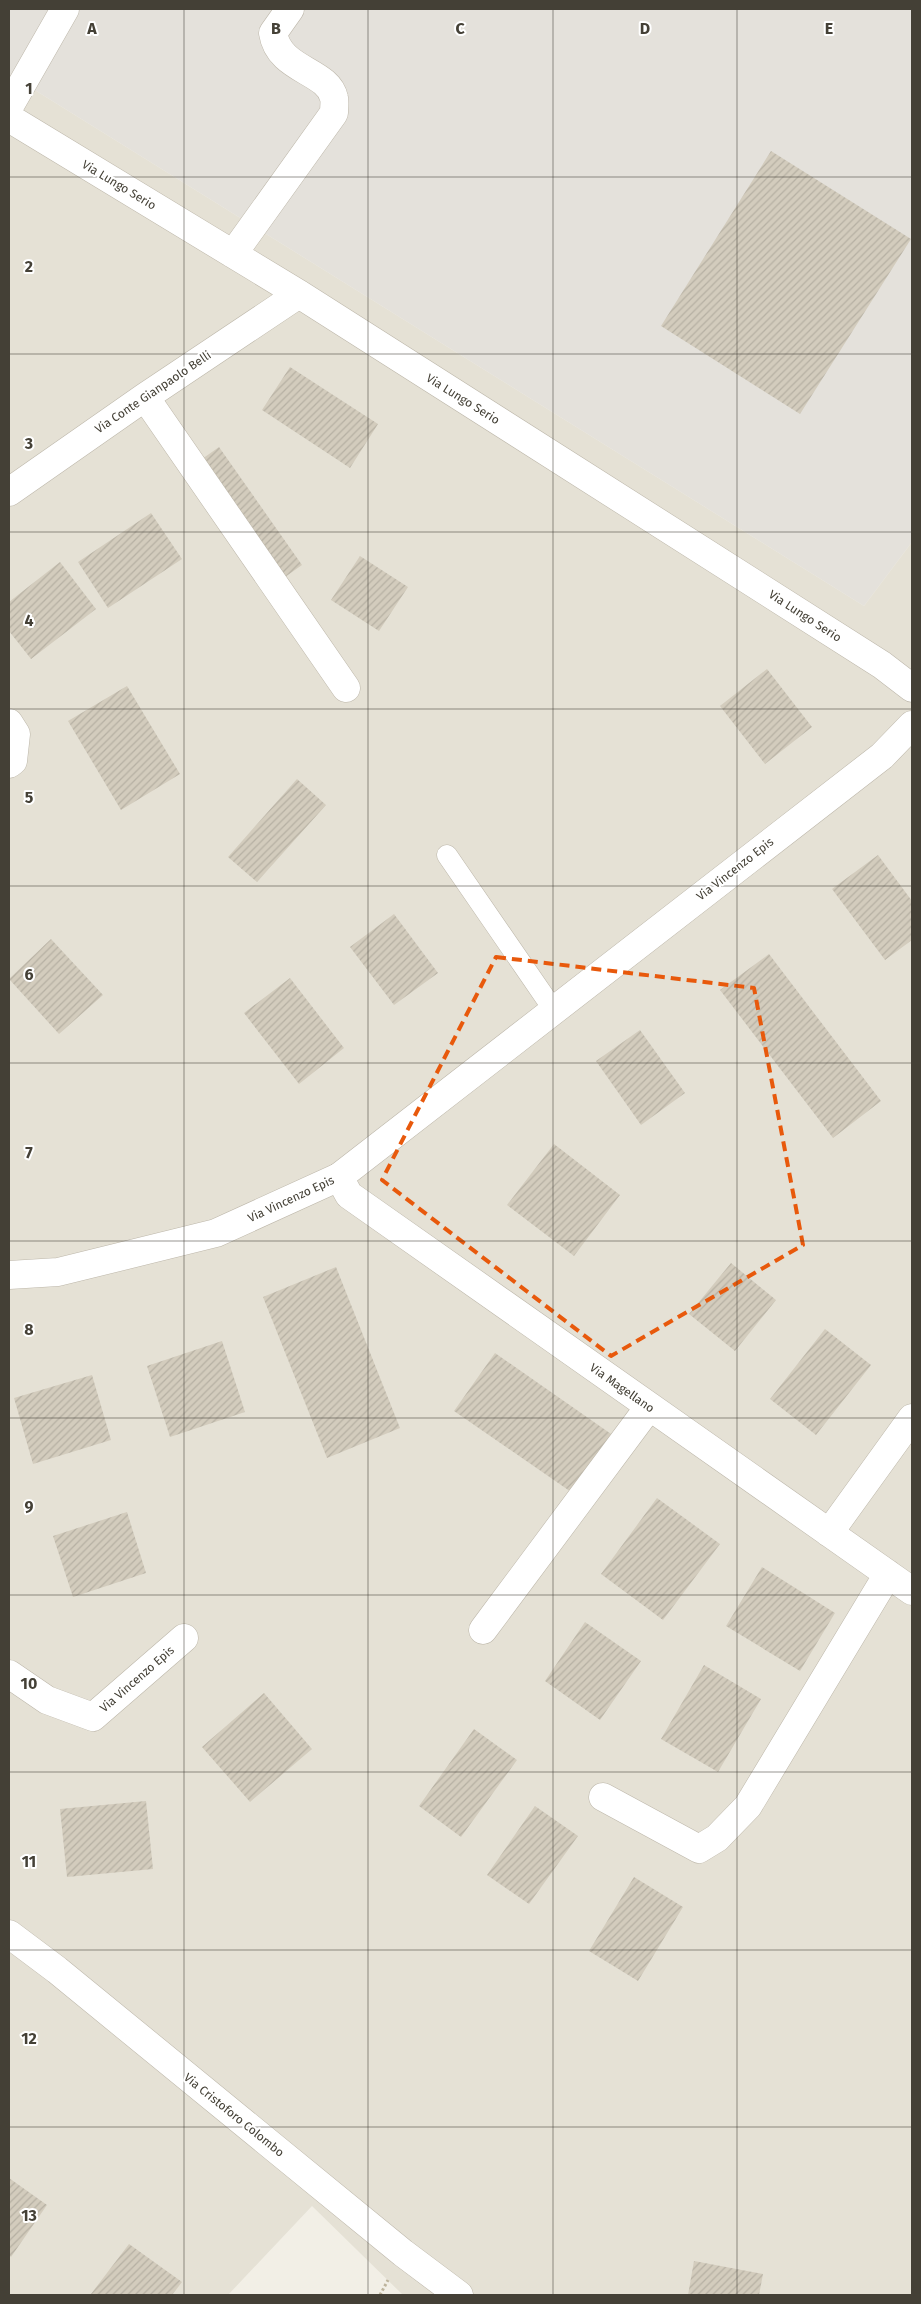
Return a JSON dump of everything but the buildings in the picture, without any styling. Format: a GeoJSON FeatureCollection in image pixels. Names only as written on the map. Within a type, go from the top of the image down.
{"type":"FeatureCollection","features":[{"type":"Feature","properties":{"kind":"street"},"geometry":{"type":"LineString","coordinates":[[9,107],[65,9]]}},
{"type":"Feature","properties":{"kind":"street"},"geometry":{"type":"LineString","coordinates":[[233,254],[334,113],[334,96],[325,84],[284,57],[275,45],[273,33],[290,9]]}},
{"type":"Feature","properties":{"kind":"street","name":"Via Lungo Serio"},"geometry":{"type":"LineString","coordinates":[[9,118],[298,294],[874,660],[912,688]]}},
{"type":"Feature","properties":{"kind":"street","name":"Via Conte Gianpaolo Belli"},"geometry":{"type":"LineString","coordinates":[[9,492],[144,397],[298,294]]}},
{"type":"Feature","properties":{"kind":"street"},"geometry":{"type":"LineString","coordinates":[[144,397],[346,688]]}},
{"type":"Feature","properties":{"kind":"street"},"geometry":{"type":"LineString","coordinates":[[9,723],[16,734],[12,761],[9,764]]}},
{"type":"Feature","properties":{"kind":"street","name":"Via Vincenzo Epis"},"geometry":{"type":"LineString","coordinates":[[9,1275],[58,1272],[216,1234],[339,1177],[553,1009],[882,756],[912,725]]}},
{"type":"Feature","properties":{"kind":"street","name":"Via Magellano"},"geometry":{"type":"LineString","coordinates":[[339,1177],[349,1195],[912,1591]]}},
{"type":"Feature","properties":{"kind":"street"},"geometry":{"type":"LineString","coordinates":[[483,1630],[649,1407]]}},
{"type":"Feature","properties":{"kind":"street"},"geometry":{"type":"LineString","coordinates":[[830,1533],[912,1418]]}},
{"type":"Feature","properties":{"kind":"street"},"geometry":{"type":"LineString","coordinates":[[603,1797],[699,1848],[717,1838],[748,1806],[888,1574]]}},
{"type":"Feature","properties":{"kind":"street","name":"Via Vincenzo Epis"},"geometry":{"type":"LineString","coordinates":[[9,1674],[47,1700],[93,1717],[184,1638]]}},
{"type":"Feature","properties":{"kind":"street","name":"Via Cristoforo Colombo"},"geometry":{"type":"LineString","coordinates":[[9,1934],[57,1970],[395,2247],[459,2295]]}},
{"type":"Feature","properties":{"kind":"lane"},"geometry":{"type":"LineString","coordinates":[[447,855],[553,1009]]}},
{"type":"Feature","properties":{"kind":"highlighted area"},"geometry":{"type":"Polygon","coordinates":[[[496,957],[754,988],[803,1245],[611,1356],[382,1180],[496,957]]]}},
{"type":"Feature","properties":{"kind":"shaded area"},"geometry":{"type":"Polygon","coordinates":[[[9,9],[912,9],[912,542],[864,606],[9,74],[9,9]]]}},
{"type":"Feature","properties":{"kind":"shaded area"},"geometry":{"type":"Polygon","coordinates":[[[9,74],[864,606],[912,542],[912,2295],[403,2295],[312,2206],[228,2295],[9,2295],[9,74]]]}}]}
